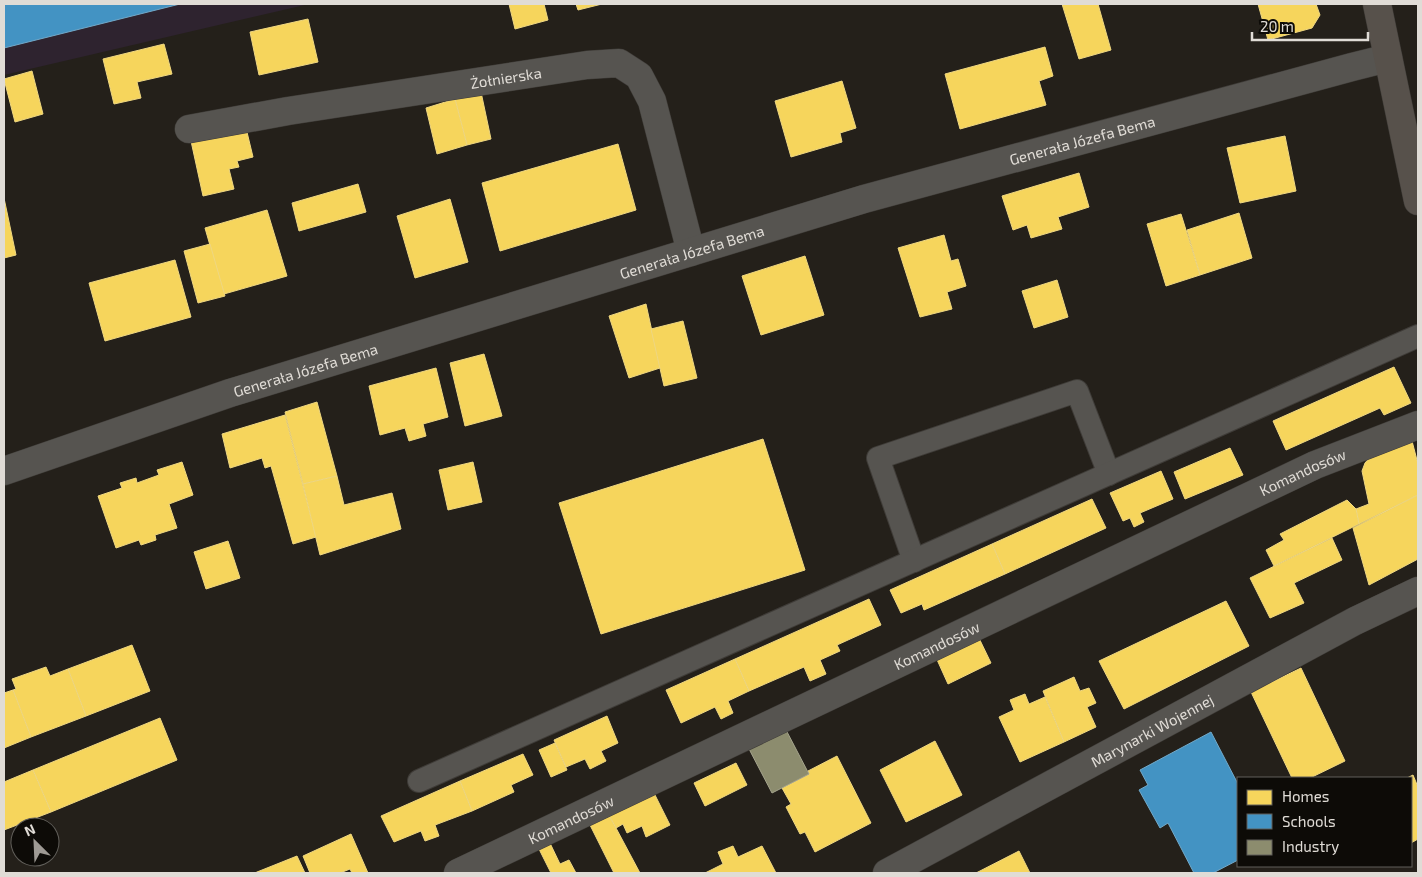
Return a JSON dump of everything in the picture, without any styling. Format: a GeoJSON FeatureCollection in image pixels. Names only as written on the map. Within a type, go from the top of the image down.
{"type":"FeatureCollection","features":[{"type":"Feature","properties":{"kind":"street"},"geometry":{"type":"LineString","coordinates":[[1377,4],[1388,58],[1412,137],[1418,201]]}},
{"type":"Feature","properties":{"kind":"street","name":"Generała Józefa Bema"},"geometry":{"type":"LineString","coordinates":[[4,471],[230,392],[864,199],[1388,58]]}},
{"type":"Feature","properties":{"kind":"street","name":"Żołnierska"},"geometry":{"type":"LineString","coordinates":[[189,129],[288,111],[587,65],[619,63],[639,76],[652,101],[691,252]]}},
{"type":"Feature","properties":{"kind":"street","name":"Komandosów"},"geometry":{"type":"LineString","coordinates":[[458,873],[1314,465],[1418,426]]}},
{"type":"Feature","properties":{"kind":"street","name":"Marynarki Wojennej"},"geometry":{"type":"LineString","coordinates":[[887,873],[1355,621],[1418,591]]}},
{"type":"Feature","properties":{"kind":"lane"},"geometry":{"type":"LineString","coordinates":[[419,781],[1418,336]]}},
{"type":"Feature","properties":{"kind":"lane"},"geometry":{"type":"LineString","coordinates":[[914,561],[878,458],[1077,391],[1109,474]]}},
{"type":"Feature","properties":{"kind":"shaded area"},"geometry":{"type":"Polygon","coordinates":[[[4,4],[309,4],[4,75],[4,4]]]}},
{"type":"Feature","properties":{"kind":"building: Homes"},"geometry":{"type":"Polygon","coordinates":[[[509,4],[544,4],[548,20],[515,29],[509,4]]]}},
{"type":"Feature","properties":{"kind":"building: Homes"},"geometry":{"type":"Polygon","coordinates":[[[576,4],[602,4],[578,10],[576,4]]]}},
{"type":"Feature","properties":{"kind":"building: Homes"},"geometry":{"type":"Polygon","coordinates":[[[1062,4],[1098,4],[1111,50],[1079,59],[1062,4]]]}},
{"type":"Feature","properties":{"kind":"building: Homes"},"geometry":{"type":"Polygon","coordinates":[[[1258,4],[1316,4],[1320,15],[1312,28],[1268,40],[1258,4]]]}},
{"type":"Feature","properties":{"kind":"building: Homes"},"geometry":{"type":"Polygon","coordinates":[[[308,19],[318,62],[259,75],[250,32],[308,19]]]}},
{"type":"Feature","properties":{"kind":"building: Homes"},"geometry":{"type":"Polygon","coordinates":[[[164,44],[172,74],[137,82],[141,98],[114,104],[103,59],[164,44]]]}},
{"type":"Feature","properties":{"kind":"building: Homes"},"geometry":{"type":"Polygon","coordinates":[[[1045,47],[1053,76],[1039,81],[1046,105],[960,129],[945,74],[1045,47]]]}},
{"type":"Feature","properties":{"kind":"building: Homes"},"geometry":{"type":"Polygon","coordinates":[[[32,71],[43,114],[15,122],[4,79],[32,71]]]}},
{"type":"Feature","properties":{"kind":"building: Homes"},"geometry":{"type":"Polygon","coordinates":[[[842,81],[856,128],[840,133],[842,142],[791,157],[775,101],[842,81]]]}},
{"type":"Feature","properties":{"kind":"building: Homes"},"geometry":{"type":"Polygon","coordinates":[[[481,92],[491,139],[467,145],[455,99],[481,92]]]}},
{"type":"Feature","properties":{"kind":"building: Homes"},"geometry":{"type":"Polygon","coordinates":[[[455,99],[467,145],[437,154],[426,108],[455,99]]]}},
{"type":"Feature","properties":{"kind":"building: Homes"},"geometry":{"type":"Polygon","coordinates":[[[246,128],[253,157],[237,161],[239,167],[229,169],[234,189],[203,196],[191,141],[246,128]]]}},
{"type":"Feature","properties":{"kind":"building: Homes"},"geometry":{"type":"Polygon","coordinates":[[[1285,136],[1296,191],[1240,203],[1227,148],[1285,136]]]}},
{"type":"Feature","properties":{"kind":"building: Homes"},"geometry":{"type":"Polygon","coordinates":[[[618,144],[636,210],[500,251],[482,183],[618,144]]]}},
{"type":"Feature","properties":{"kind":"building: Homes"},"geometry":{"type":"Polygon","coordinates":[[[1079,173],[1089,207],[1058,217],[1062,229],[1031,238],[1027,225],[1013,230],[1002,196],[1079,173]]]}},
{"type":"Feature","properties":{"kind":"building: Homes"},"geometry":{"type":"Polygon","coordinates":[[[358,184],[366,212],[299,231],[292,203],[358,184]]]}},
{"type":"Feature","properties":{"kind":"building: Homes"},"geometry":{"type":"Polygon","coordinates":[[[4,198],[16,255],[4,258],[4,198]]]}},
{"type":"Feature","properties":{"kind":"building: Homes"},"geometry":{"type":"Polygon","coordinates":[[[450,199],[468,262],[415,278],[397,216],[450,199]]]}},
{"type":"Feature","properties":{"kind":"building: Homes"},"geometry":{"type":"Polygon","coordinates":[[[267,210],[287,276],[224,294],[205,228],[267,210]]]}},
{"type":"Feature","properties":{"kind":"building: Homes"},"geometry":{"type":"Polygon","coordinates":[[[1239,213],[1252,258],[1200,275],[1187,230],[1239,213]]]}},
{"type":"Feature","properties":{"kind":"building: Homes"},"geometry":{"type":"Polygon","coordinates":[[[1181,214],[1200,275],[1166,286],[1147,224],[1181,214]]]}},
{"type":"Feature","properties":{"kind":"building: Homes"},"geometry":{"type":"Polygon","coordinates":[[[944,235],[951,261],[958,259],[966,286],[947,292],[952,309],[920,317],[898,248],[944,235]]]}},
{"type":"Feature","properties":{"kind":"building: Homes"},"geometry":{"type":"Polygon","coordinates":[[[210,244],[225,296],[198,303],[184,251],[210,244]]]}},
{"type":"Feature","properties":{"kind":"building: Homes"},"geometry":{"type":"Polygon","coordinates":[[[805,256],[824,315],[761,335],[742,276],[805,256]]]}},
{"type":"Feature","properties":{"kind":"building: Homes"},"geometry":{"type":"Polygon","coordinates":[[[175,260],[191,317],[105,341],[89,283],[175,260]]]}},
{"type":"Feature","properties":{"kind":"building: Homes"},"geometry":{"type":"Polygon","coordinates":[[[1057,280],[1068,317],[1034,328],[1022,291],[1057,280]]]}},
{"type":"Feature","properties":{"kind":"building: Homes"},"geometry":{"type":"Polygon","coordinates":[[[646,304],[660,368],[629,378],[609,316],[646,304]]]}},
{"type":"Feature","properties":{"kind":"building: Homes"},"geometry":{"type":"Polygon","coordinates":[[[683,321],[697,378],[664,386],[651,329],[683,321]]]}},
{"type":"Feature","properties":{"kind":"building: Homes"},"geometry":{"type":"Polygon","coordinates":[[[484,354],[502,416],[465,426],[450,363],[484,354]]]}},
{"type":"Feature","properties":{"kind":"building: Homes"},"geometry":{"type":"Polygon","coordinates":[[[1394,367],[1411,403],[1384,415],[1380,408],[1286,450],[1273,421],[1394,367]]]}},
{"type":"Feature","properties":{"kind":"building: Homes"},"geometry":{"type":"Polygon","coordinates":[[[436,368],[448,417],[423,424],[426,436],[409,441],[405,428],[380,435],[369,386],[436,368]]]}},
{"type":"Feature","properties":{"kind":"building: Homes"},"geometry":{"type":"Polygon","coordinates":[[[317,402],[337,476],[303,484],[285,412],[317,402]]]}},
{"type":"Feature","properties":{"kind":"building: Homes"},"geometry":{"type":"Polygon","coordinates":[[[285,415],[316,537],[293,544],[271,466],[265,468],[262,458],[230,468],[222,434],[285,415]]]}},
{"type":"Feature","properties":{"kind":"building: Homes"},"geometry":{"type":"Polygon","coordinates":[[[763,439],[805,570],[601,634],[559,503],[763,439]]]}},
{"type":"Feature","properties":{"kind":"building: Homes"},"geometry":{"type":"Polygon","coordinates":[[[1412,441],[1418,464],[1418,495],[1359,524],[1356,509],[1369,504],[1362,471],[1365,463],[1371,456],[1412,441]]]}},
{"type":"Feature","properties":{"kind":"building: Homes"},"geometry":{"type":"Polygon","coordinates":[[[1230,448],[1243,475],[1185,499],[1174,472],[1230,448]]]}},
{"type":"Feature","properties":{"kind":"building: Homes"},"geometry":{"type":"Polygon","coordinates":[[[182,462],[193,495],[169,504],[177,528],[155,535],[156,540],[141,545],[139,540],[116,548],[98,496],[122,488],[120,483],[136,478],[137,483],[159,475],[157,470],[182,462]]]}},
{"type":"Feature","properties":{"kind":"building: Homes"},"geometry":{"type":"Polygon","coordinates":[[[473,462],[482,502],[448,510],[439,470],[473,462]]]}},
{"type":"Feature","properties":{"kind":"building: Homes"},"geometry":{"type":"Polygon","coordinates":[[[1161,471],[1173,499],[1140,513],[1144,522],[1134,527],[1130,518],[1123,521],[1110,493],[1161,471]]]}},
{"type":"Feature","properties":{"kind":"building: Homes"},"geometry":{"type":"Polygon","coordinates":[[[337,476],[344,505],[392,493],[401,529],[320,555],[303,484],[337,476]]]}},
{"type":"Feature","properties":{"kind":"building: Homes"},"geometry":{"type":"Polygon","coordinates":[[[1418,495],[1418,559],[1369,585],[1353,528],[1418,495]]]}},
{"type":"Feature","properties":{"kind":"building: Homes"},"geometry":{"type":"Polygon","coordinates":[[[1092,499],[1106,528],[1005,574],[992,544],[1092,499]]]}},
{"type":"Feature","properties":{"kind":"building: Homes"},"geometry":{"type":"Polygon","coordinates":[[[1347,500],[1356,509],[1359,524],[1274,566],[1266,550],[1284,540],[1280,534],[1347,500]]]}},
{"type":"Feature","properties":{"kind":"building: Homes"},"geometry":{"type":"Polygon","coordinates":[[[1332,538],[1342,560],[1294,583],[1304,603],[1270,618],[1250,578],[1332,538]]]}},
{"type":"Feature","properties":{"kind":"building: Homes"},"geometry":{"type":"Polygon","coordinates":[[[228,541],[240,578],[206,589],[194,552],[228,541]]]}},
{"type":"Feature","properties":{"kind":"building: Homes"},"geometry":{"type":"Polygon","coordinates":[[[992,544],[1005,574],[924,610],[922,604],[901,613],[890,590],[992,544]]]}},
{"type":"Feature","properties":{"kind":"building: Homes"},"geometry":{"type":"Polygon","coordinates":[[[869,599],[881,625],[837,645],[840,651],[820,660],[826,674],[810,681],[804,667],[749,691],[735,659],[869,599]]]}},
{"type":"Feature","properties":{"kind":"building: Homes"},"geometry":{"type":"Polygon","coordinates":[[[1226,601],[1249,646],[1124,709],[1099,661],[1226,601]]]}},
{"type":"Feature","properties":{"kind":"building: Homes"},"geometry":{"type":"Polygon","coordinates":[[[977,634],[991,663],[948,684],[934,653],[977,634]]]}},
{"type":"Feature","properties":{"kind":"building: Homes"},"geometry":{"type":"Polygon","coordinates":[[[132,645],[150,691],[86,716],[68,669],[132,645]]]}},
{"type":"Feature","properties":{"kind":"building: Homes"},"geometry":{"type":"Polygon","coordinates":[[[735,659],[749,691],[728,701],[733,713],[721,719],[715,707],[681,723],[666,690],[735,659]]]}},
{"type":"Feature","properties":{"kind":"building: Homes"},"geometry":{"type":"Polygon","coordinates":[[[46,667],[50,676],[68,669],[86,716],[31,737],[13,690],[16,689],[12,679],[46,667]]]}},
{"type":"Feature","properties":{"kind":"building: Homes"},"geometry":{"type":"Polygon","coordinates":[[[1301,668],[1345,761],[1312,777],[1292,777],[1251,692],[1301,668]]]}},
{"type":"Feature","properties":{"kind":"building: Homes"},"geometry":{"type":"Polygon","coordinates":[[[1074,677],[1080,691],[1089,688],[1096,703],[1087,707],[1096,727],[1064,742],[1043,691],[1074,677]]]}},
{"type":"Feature","properties":{"kind":"building: Homes"},"geometry":{"type":"Polygon","coordinates":[[[13,690],[31,737],[4,748],[4,693],[13,690]]]}},
{"type":"Feature","properties":{"kind":"building: Homes"},"geometry":{"type":"Polygon","coordinates":[[[1025,694],[1029,704],[1045,697],[1064,742],[1020,762],[999,717],[1014,710],[1010,700],[1025,694]]]}},
{"type":"Feature","properties":{"kind":"building: Homes"},"geometry":{"type":"Polygon","coordinates":[[[607,716],[618,743],[601,751],[606,761],[590,769],[585,759],[566,767],[554,740],[607,716]]]}},
{"type":"Feature","properties":{"kind":"building: Homes"},"geometry":{"type":"Polygon","coordinates":[[[160,718],[177,760],[51,812],[33,770],[160,718]]]}},
{"type":"Feature","properties":{"kind":"building: Homes"},"geometry":{"type":"Polygon","coordinates":[[[935,741],[962,795],[906,822],[880,770],[935,741]]]}},
{"type":"Feature","properties":{"kind":"building: Homes"},"geometry":{"type":"Polygon","coordinates":[[[555,743],[567,770],[551,777],[539,750],[555,743]]]}},
{"type":"Feature","properties":{"kind":"building: Homes"},"geometry":{"type":"Polygon","coordinates":[[[523,754],[533,775],[511,785],[514,792],[472,811],[460,781],[523,754]]]}},
{"type":"Feature","properties":{"kind":"building: Homes"},"geometry":{"type":"Polygon","coordinates":[[[837,756],[871,823],[815,852],[805,832],[800,834],[786,807],[791,804],[782,788],[809,774],[808,771],[837,756]]]}},
{"type":"Feature","properties":{"kind":"building: Homes"},"geometry":{"type":"Polygon","coordinates":[[[736,763],[747,785],[705,806],[694,783],[736,763]]]}},
{"type":"Feature","properties":{"kind":"building: Homes"},"geometry":{"type":"Polygon","coordinates":[[[33,770],[51,812],[38,817],[10,817],[10,828],[4,830],[4,782],[33,770]]]}},
{"type":"Feature","properties":{"kind":"building: Homes"},"geometry":{"type":"Polygon","coordinates":[[[1413,775],[1418,787],[1418,839],[1412,842],[1412,777],[1409,777],[1413,775]]]}},
{"type":"Feature","properties":{"kind":"building: Homes"},"geometry":{"type":"Polygon","coordinates":[[[460,781],[472,811],[435,825],[439,836],[425,841],[421,831],[394,842],[381,816],[460,781]]]}},
{"type":"Feature","properties":{"kind":"building: Homes"},"geometry":{"type":"Polygon","coordinates":[[[652,789],[670,825],[646,837],[642,826],[627,833],[623,824],[616,828],[607,812],[652,789]]]}},
{"type":"Feature","properties":{"kind":"building: Homes"},"geometry":{"type":"Polygon","coordinates":[[[607,812],[640,873],[614,873],[588,821],[607,812]]]}},
{"type":"Feature","properties":{"kind":"building: Homes"},"geometry":{"type":"Polygon","coordinates":[[[351,834],[368,873],[352,873],[350,869],[340,873],[310,873],[303,856],[351,834]]]}},
{"type":"Feature","properties":{"kind":"building: Homes"},"geometry":{"type":"Polygon","coordinates":[[[549,841],[560,864],[569,860],[576,873],[551,873],[538,847],[549,841]]]}},
{"type":"Feature","properties":{"kind":"building: Homes"},"geometry":{"type":"Polygon","coordinates":[[[733,846],[738,857],[762,846],[776,873],[705,873],[723,864],[718,852],[733,846]]]}},
{"type":"Feature","properties":{"kind":"building: Homes"},"geometry":{"type":"Polygon","coordinates":[[[1019,851],[1030,873],[976,873],[1019,851]]]}},
{"type":"Feature","properties":{"kind":"building: Homes"},"geometry":{"type":"Polygon","coordinates":[[[297,856],[305,873],[255,873],[257,872],[297,856]]]}},
{"type":"Feature","properties":{"kind":"building: Schools"},"geometry":{"type":"Polygon","coordinates":[[[4,4],[180,4],[4,48],[4,4]]]}},
{"type":"Feature","properties":{"kind":"building: Schools"},"geometry":{"type":"Polygon","coordinates":[[[1211,732],[1237,782],[1237,861],[1213,873],[1194,873],[1168,823],[1160,828],[1139,790],[1148,785],[1140,770],[1211,732]]]}},
{"type":"Feature","properties":{"kind":"building: Industry"},"geometry":{"type":"Polygon","coordinates":[[[785,728],[809,774],[772,793],[748,747],[785,728]]]}}]}
